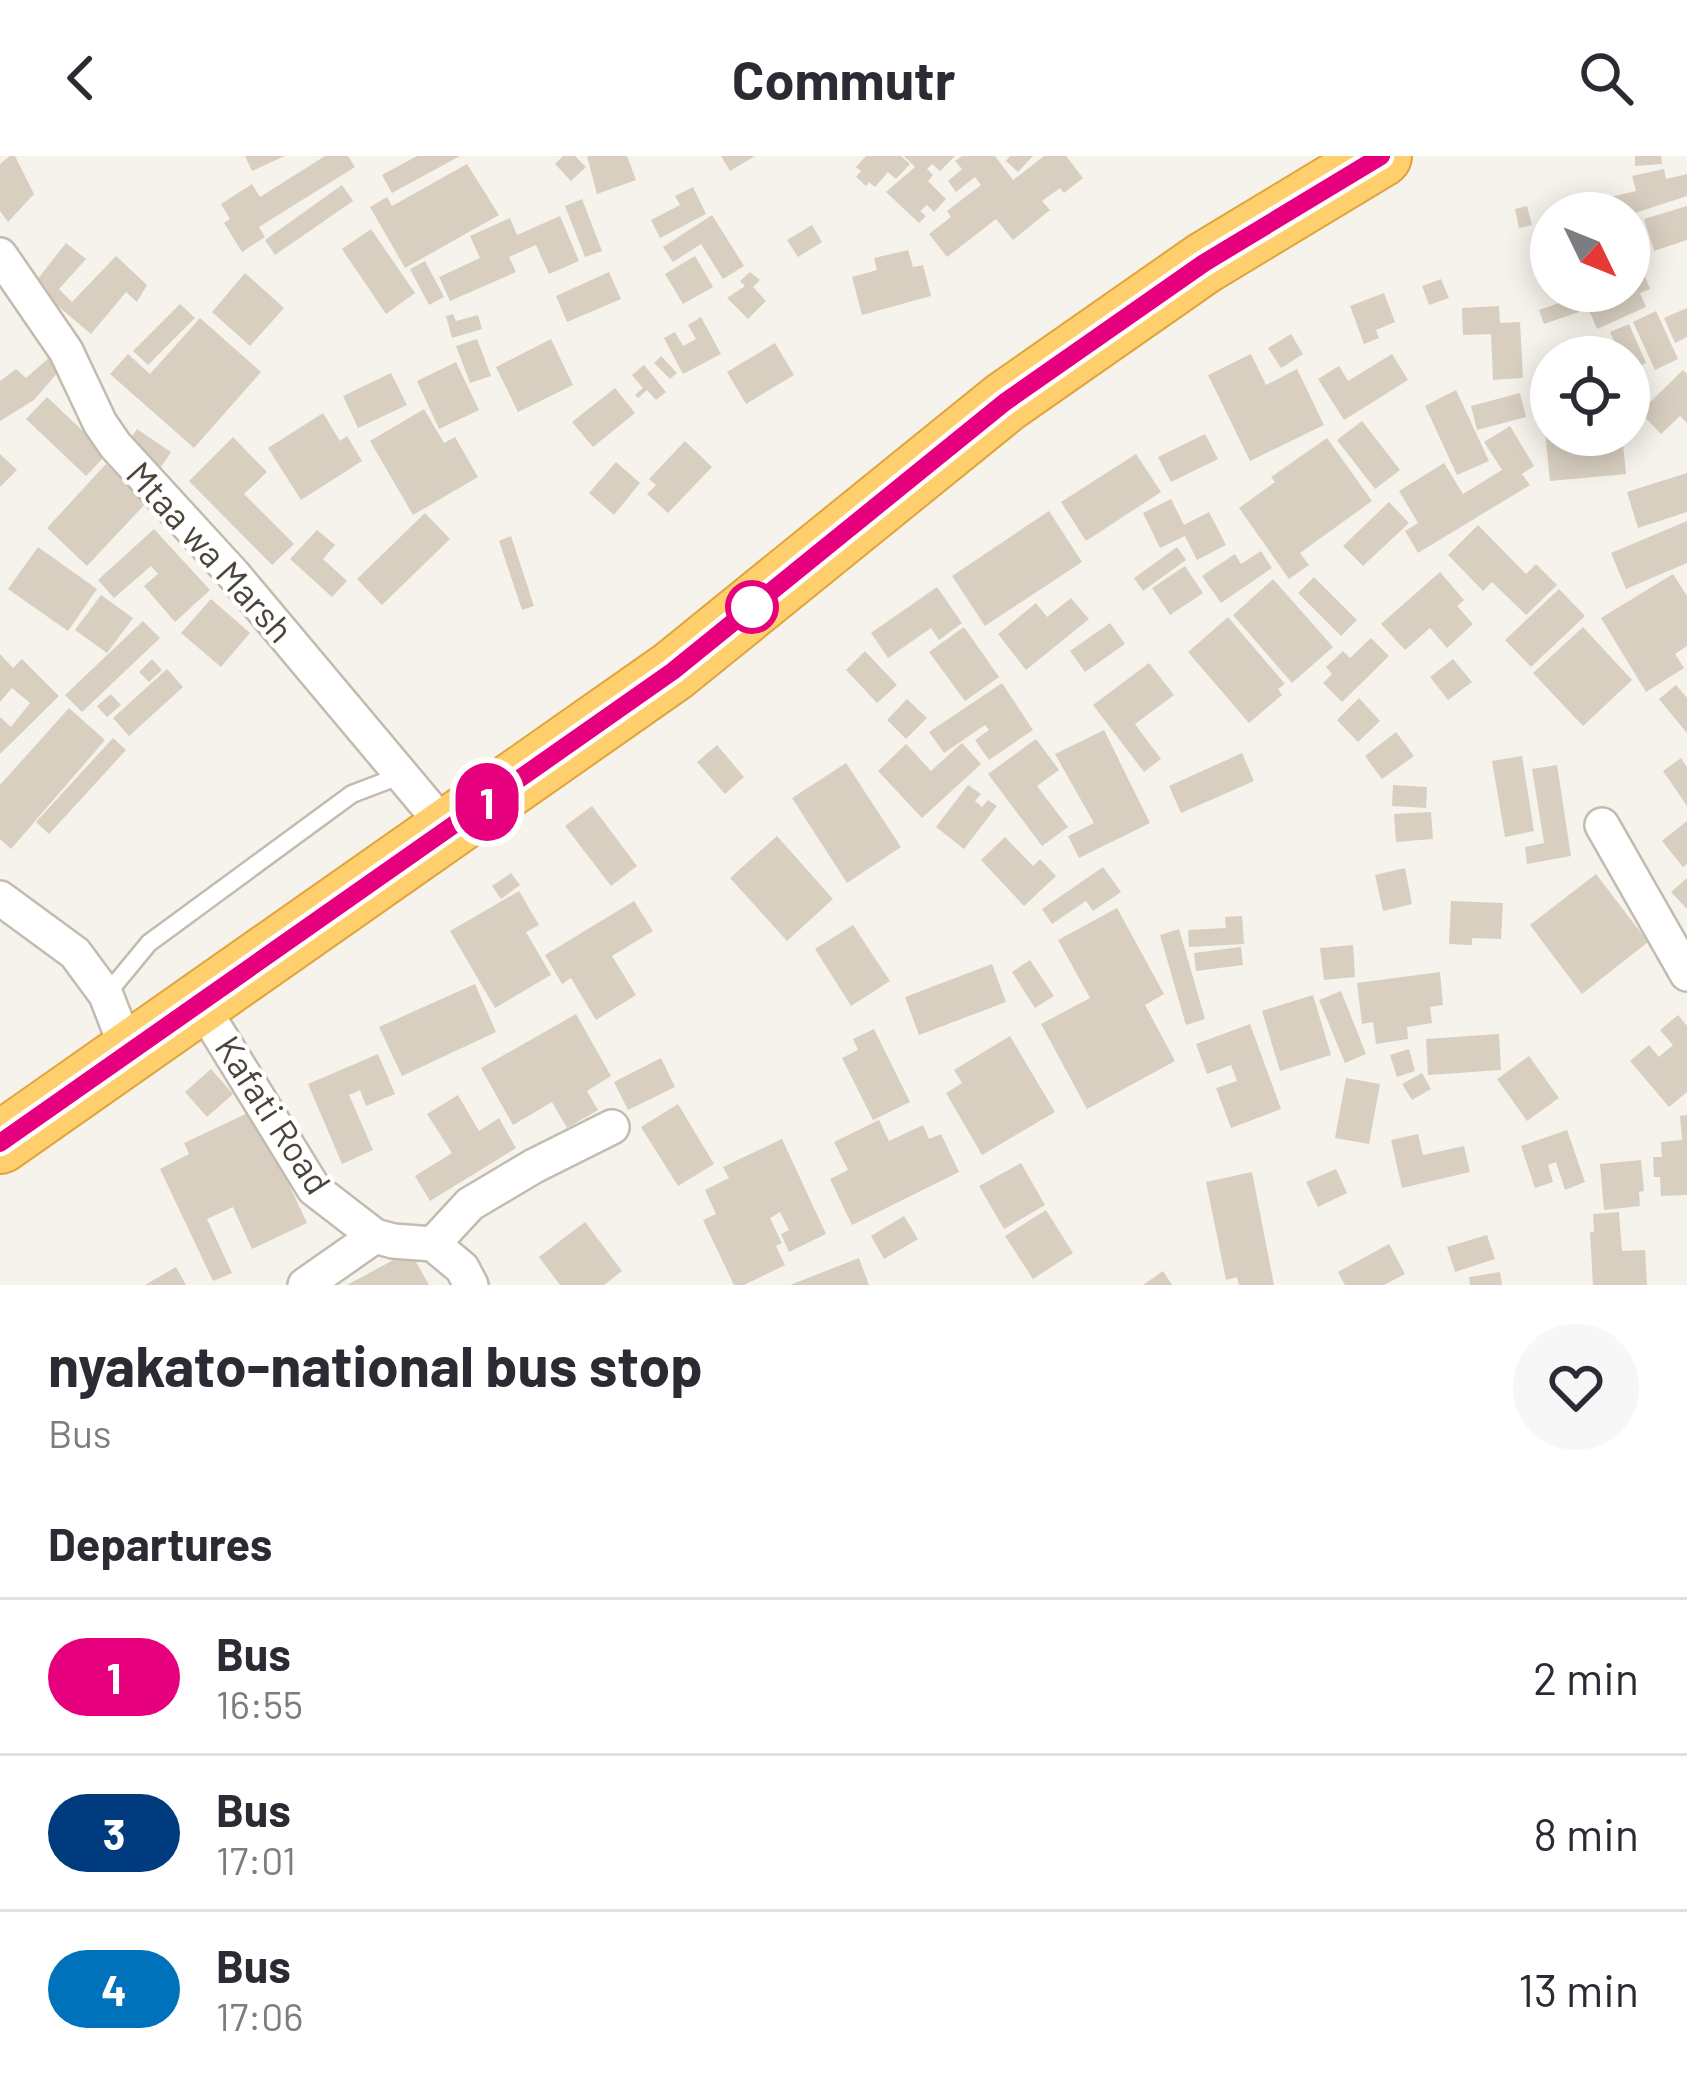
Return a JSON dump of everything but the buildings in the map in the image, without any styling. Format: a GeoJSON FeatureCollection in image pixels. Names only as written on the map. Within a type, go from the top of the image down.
{"type":"FeatureCollection","features":[{"type":"Feature","properties":{"kind":"highway"},"geometry":{"type":"LineString","coordinates":[[0,1143],[673,671],[1005,402],[1204,263],[1381,156]]}},
{"type":"Feature","properties":{"kind":"street","name":"Mtaa wa Marsh"},"geometry":{"type":"LineString","coordinates":[[0,255],[66,351],[115,445],[234,575],[447,830]]}},
{"type":"Feature","properties":{"kind":"street"},"geometry":{"type":"LineString","coordinates":[[1603,825],[1687,974]]}},
{"type":"Feature","properties":{"kind":"street"},"geometry":{"type":"LineString","coordinates":[[0,898],[75,952],[106,995],[128,1052]]}},
{"type":"Feature","properties":{"kind":"street","name":"Kafati Road"},"geometry":{"type":"LineString","coordinates":[[202,1005],[314,1189],[374,1236]]}},
{"type":"Feature","properties":{"kind":"street"},"geometry":{"type":"LineString","coordinates":[[433,1244],[470,1204],[612,1127]]}},
{"type":"Feature","properties":{"kind":"street"},"geometry":{"type":"LineString","coordinates":[[305,1285],[374,1236],[433,1244],[462,1268],[471,1285]]}},
{"type":"Feature","properties":{"kind":"lane"},"geometry":{"type":"LineString","coordinates":[[106,995],[149,943],[352,794],[402,775]]}},
{"type":"Feature","properties":{"kind":"bus line","name":"1"},"geometry":{"type":"LineString","coordinates":[[0,1143],[673,671],[1005,402],[1204,263],[1381,156]]}}]}
